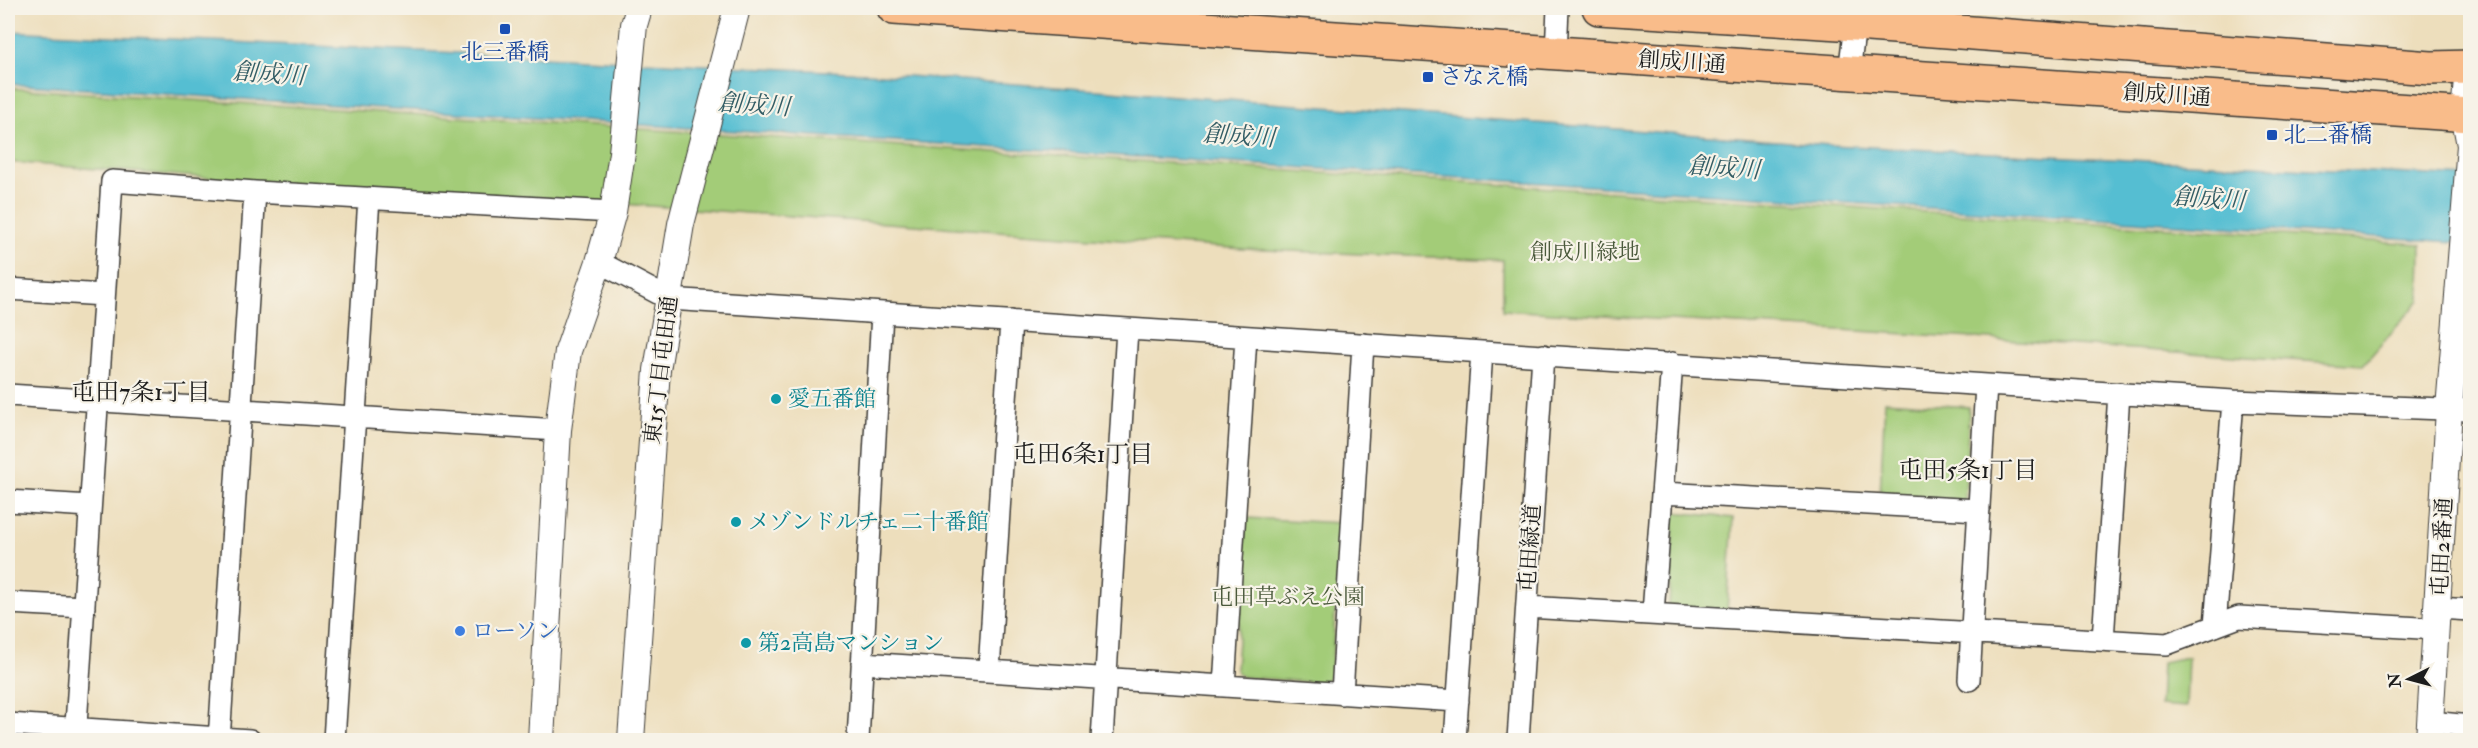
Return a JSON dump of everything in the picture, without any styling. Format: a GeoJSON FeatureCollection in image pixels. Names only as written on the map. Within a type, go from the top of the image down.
{"type":"FeatureCollection","features":[{"type":"Feature","properties":{"kind":"highway","name":"創成川通"},"geometry":{"type":"LineString","coordinates":[[894,8],[2468,115]]}},
{"type":"Feature","properties":{"kind":"highway","name":"創成川通"},"geometry":{"type":"LineString","coordinates":[[1599,8],[1859,16],[2432,68],[2470,63]]}},
{"type":"Feature","properties":{"kind":"street"},"geometry":{"type":"LineString","coordinates":[[540,741],[558,430],[568,351],[599,262],[613,212],[634,26],[639,8]]}},
{"type":"Feature","properties":{"kind":"street","name":"東15丁目屯田通"},"geometry":{"type":"LineString","coordinates":[[631,741],[657,370],[681,224],[737,8]]}},
{"type":"Feature","properties":{"kind":"street"},"geometry":{"type":"LineString","coordinates":[[1556,53],[1558,8]]}},
{"type":"Feature","properties":{"kind":"street"},"geometry":{"type":"LineString","coordinates":[[1849,73],[1859,16]]}},
{"type":"Feature","properties":{"kind":"street","name":"屯田2番通"},"geometry":{"type":"LineString","coordinates":[[2430,731],[2438,619],[2460,410],[2459,273],[2470,145],[2468,115],[2470,63]]}},
{"type":"Feature","properties":{"kind":"street"},"geometry":{"type":"LineString","coordinates":[[75,735],[112,181],[255,192],[613,212]]}},
{"type":"Feature","properties":{"kind":"street"},"geometry":{"type":"LineString","coordinates":[[219,740],[255,192]]}},
{"type":"Feature","properties":{"kind":"street"},"geometry":{"type":"LineString","coordinates":[[334,741],[369,198]]}},
{"type":"Feature","properties":{"kind":"street"},"geometry":{"type":"LineString","coordinates":[[599,262],[669,299],[2234,401],[2460,410]]}},
{"type":"Feature","properties":{"kind":"street"},"geometry":{"type":"LineString","coordinates":[[8,289],[104,295]]}},
{"type":"Feature","properties":{"kind":"street"},"geometry":{"type":"LineString","coordinates":[[858,741],[882,313]]}},
{"type":"Feature","properties":{"kind":"street"},"geometry":{"type":"LineString","coordinates":[[988,671],[1011,321]]}},
{"type":"Feature","properties":{"kind":"street"},"geometry":{"type":"LineString","coordinates":[[1102,741],[1127,329]]}},
{"type":"Feature","properties":{"kind":"street"},"geometry":{"type":"LineString","coordinates":[[1224,686],[1246,337]]}},
{"type":"Feature","properties":{"kind":"street"},"geometry":{"type":"LineString","coordinates":[[1342,694],[1363,345]]}},
{"type":"Feature","properties":{"kind":"street"},"geometry":{"type":"LineString","coordinates":[[1455,741],[1482,352]]}},
{"type":"Feature","properties":{"kind":"street","name":"屯田緑道"},"geometry":{"type":"LineString","coordinates":[[1518,741],[1543,356]]}},
{"type":"Feature","properties":{"kind":"street"},"geometry":{"type":"LineString","coordinates":[[1653,613],[1672,363]]}},
{"type":"Feature","properties":{"kind":"street"},"geometry":{"type":"LineString","coordinates":[[1969,680],[1986,385]]}},
{"type":"Feature","properties":{"kind":"street"},"geometry":{"type":"LineString","coordinates":[[2103,640],[2119,393]]}},
{"type":"Feature","properties":{"kind":"street"},"geometry":{"type":"LineString","coordinates":[[8,395],[558,430]]}},
{"type":"Feature","properties":{"kind":"street"},"geometry":{"type":"LineString","coordinates":[[2215,626],[2234,401]]}},
{"type":"Feature","properties":{"kind":"street"},"geometry":{"type":"LineString","coordinates":[[1662,493],[1979,510]]}},
{"type":"Feature","properties":{"kind":"street"},"geometry":{"type":"LineString","coordinates":[[8,501],[90,506]]}},
{"type":"Feature","properties":{"kind":"street"},"geometry":{"type":"LineString","coordinates":[[8,603],[84,608]]}},
{"type":"Feature","properties":{"kind":"street"},"geometry":{"type":"LineString","coordinates":[[1527,607],[2167,644],[2239,617],[2438,619],[2470,610]]}},
{"type":"Feature","properties":{"kind":"street"},"geometry":{"type":"LineString","coordinates":[[862,663],[1458,701]]}},
{"type":"Feature","properties":{"kind":"street"},"geometry":{"type":"LineString","coordinates":[[8,724],[75,735],[250,741]]}},
{"type":"Feature","properties":{"kind":"street"},"geometry":{"type":"LineString","coordinates":[[2430,731],[2470,726]]}},
{"type":"Feature","properties":{"kind":"green space","name":"創成川緑地"},"geometry":{"type":"Polygon","coordinates":[[[8,88],[2421,244],[2420,300],[2363,365],[1990,339],[1503,310],[1503,260],[1244,249],[540,198],[273,183],[8,162],[8,88]]]}},
{"type":"Feature","properties":{"kind":"green space"},"geometry":{"type":"Polygon","coordinates":[[[1885,401],[1969,407],[1965,501],[1880,495],[1885,401]]]}},
{"type":"Feature","properties":{"kind":"green space"},"geometry":{"type":"Polygon","coordinates":[[[1674,512],[1733,518],[1727,611],[1669,607],[1674,512]]]}},
{"type":"Feature","properties":{"kind":"green space","name":"屯田草ぶえ公園"},"geometry":{"type":"Polygon","coordinates":[[[1246,518],[1341,523],[1331,676],[1322,683],[1242,677],[1236,670],[1246,518]]]}},
{"type":"Feature","properties":{"kind":"green space"},"geometry":{"type":"Polygon","coordinates":[[[2188,657],[2186,707],[2160,705],[2162,662],[2188,657]]]}},
{"type":"Feature","properties":{"kind":"water","name":"創成川"},"geometry":{"type":"Polygon","coordinates":[[[8,31],[868,73],[1830,145],[2470,177],[2470,243],[8,84],[8,31]]]}},
{"type":"Feature","properties":{"kind":"place","name":"北三番橋"},"geometry":{"type":"Point","coordinates":[505,29]}},
{"type":"Feature","properties":{"kind":"place","name":"さなえ橋"},"geometry":{"type":"Point","coordinates":[1428,77]}},
{"type":"Feature","properties":{"kind":"place","name":"北二番橋"},"geometry":{"type":"Point","coordinates":[2272,135]}},
{"type":"Feature","properties":{"kind":"place","name":"愛五番館"},"geometry":{"type":"Point","coordinates":[776,399]}},
{"type":"Feature","properties":{"kind":"place","name":"メゾンドルチェ二十番館"},"geometry":{"type":"Point","coordinates":[736,522]}},
{"type":"Feature","properties":{"kind":"place","name":"ローソン"},"geometry":{"type":"Point","coordinates":[460,631]}},
{"type":"Feature","properties":{"kind":"place","name":"第2高島マンション"},"geometry":{"type":"Point","coordinates":[746,643]}},
{"type":"Feature","properties":{"kind":"district","name":"屯田7条1丁目"},"geometry":{"type":"Point","coordinates":[141,392]}},
{"type":"Feature","properties":{"kind":"district","name":"屯田6条1丁目"},"geometry":{"type":"Point","coordinates":[1083,454]}},
{"type":"Feature","properties":{"kind":"district","name":"屯田5条1丁目"},"geometry":{"type":"Point","coordinates":[1968,470]}}]}
